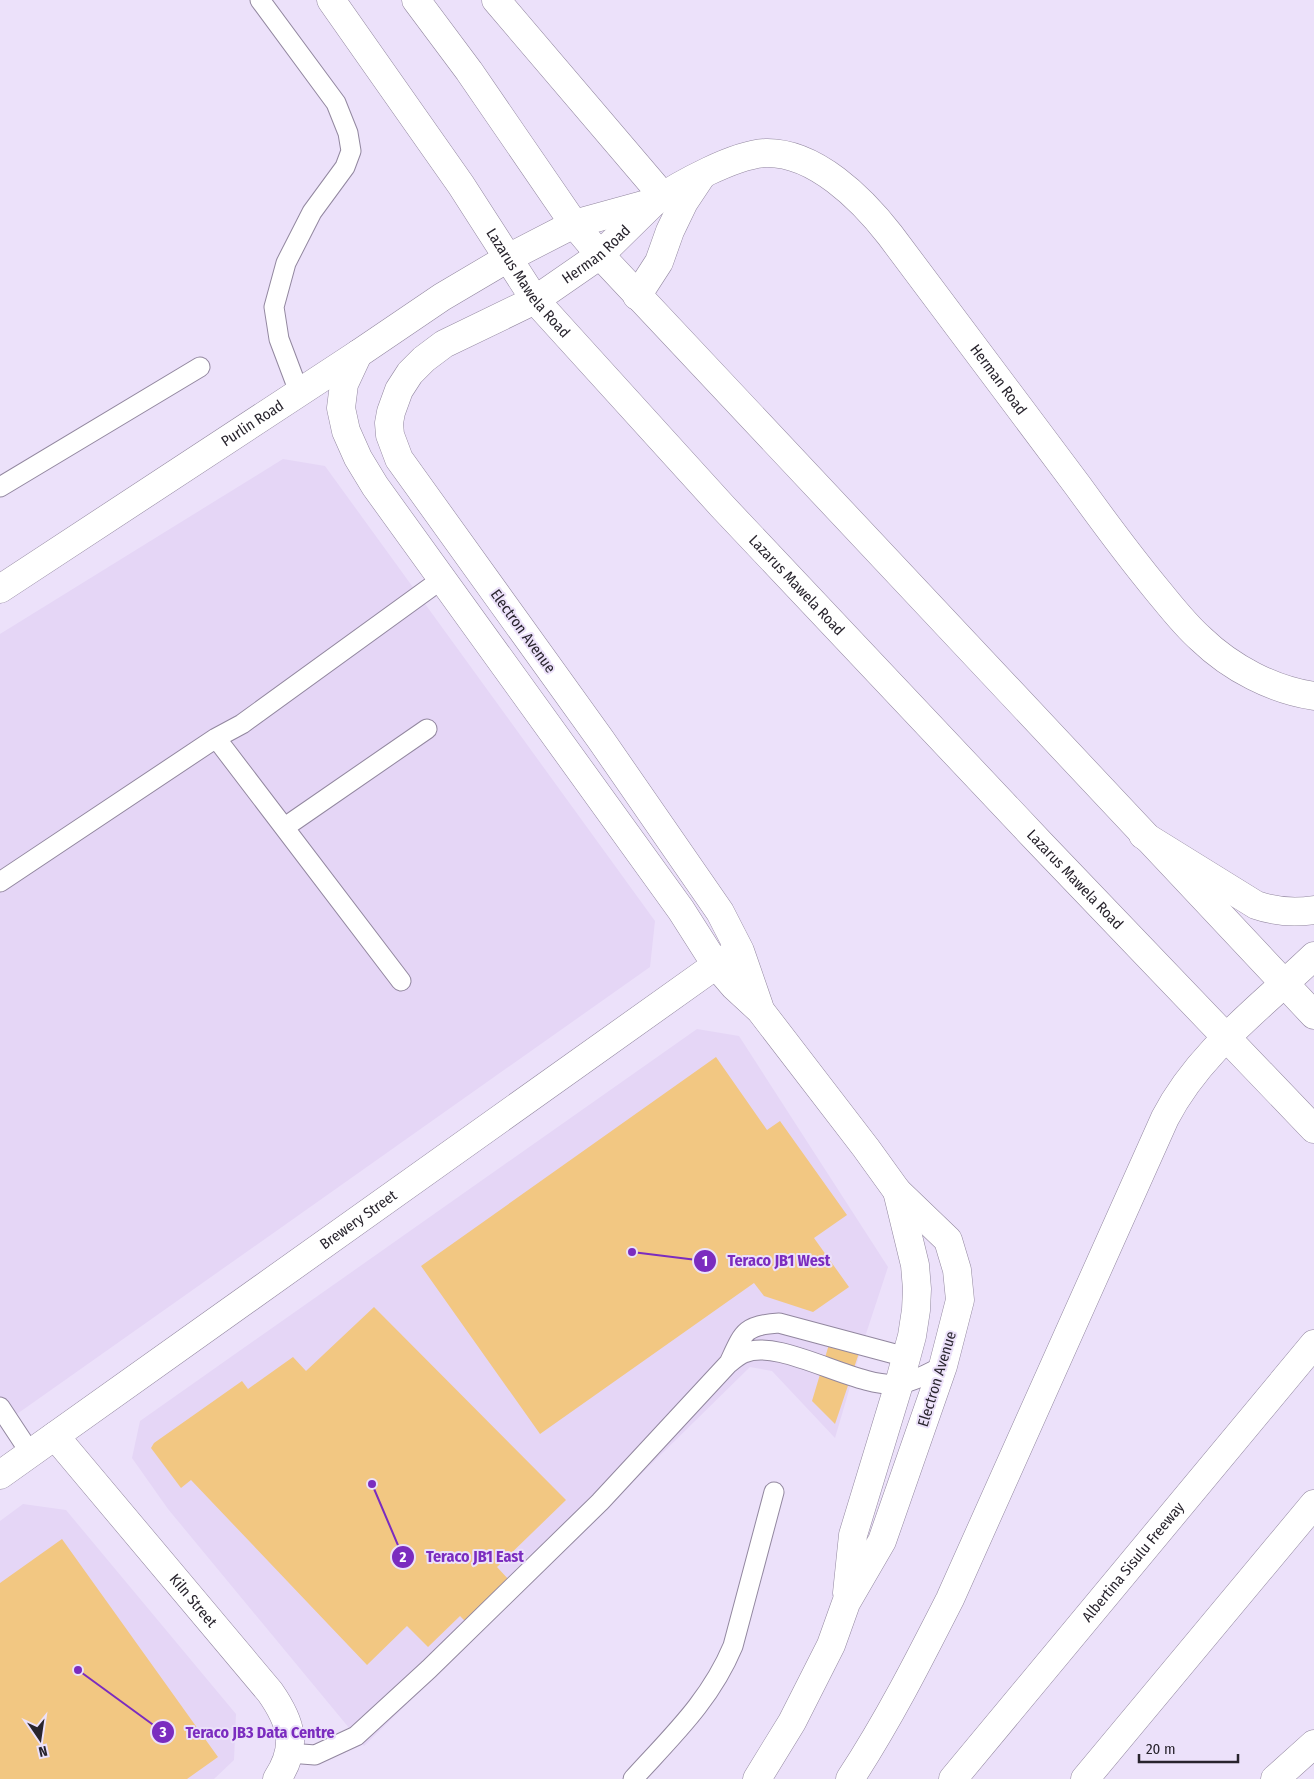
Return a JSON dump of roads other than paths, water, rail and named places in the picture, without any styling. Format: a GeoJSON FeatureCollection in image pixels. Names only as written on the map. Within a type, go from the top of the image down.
{"type":"FeatureCollection","features":[{"type":"Feature","properties":{"kind":"main road","name":"Lazarus Mawela Road"},"geometry":{"type":"LineString","coordinates":[[331,0],[461,185],[535,300],[722,506],[1310,1124]]}},
{"type":"Feature","properties":{"kind":"main road"},"geometry":{"type":"LineString","coordinates":[[416,0],[468,71],[574,224],[600,255],[1314,1015]]}},
{"type":"Feature","properties":{"kind":"main road"},"geometry":{"type":"LineString","coordinates":[[496,0],[658,199]]}},
{"type":"Feature","properties":{"kind":"main road","name":"Herman Road"},"geometry":{"type":"LineString","coordinates":[[508,258],[574,224],[658,199],[702,175],[742,159],[765,153],[798,159],[818,169],[850,191],[872,211],[1132,559],[1183,622],[1202,640],[1245,671],[1283,689],[1314,696]]}},
{"type":"Feature","properties":{"kind":"main road"},"geometry":{"type":"LineString","coordinates":[[637,296],[659,262],[684,202],[702,175]]}},
{"type":"Feature","properties":{"kind":"main road","name":"Herman Road"},"geometry":{"type":"LineString","coordinates":[[535,300],[600,255],[658,199]]}},
{"type":"Feature","properties":{"kind":"main road","name":"Purlin Road"},"geometry":{"type":"LineString","coordinates":[[0,589],[442,297],[508,258]]}},
{"type":"Feature","properties":{"kind":"main road","name":"Electron Avenue"},"geometry":{"type":"LineString","coordinates":[[535,300],[444,344],[410,372],[399,390],[391,412],[389,423],[390,436],[399,459],[601,740],[720,912],[740,951],[760,1010]]}},
{"type":"Feature","properties":{"kind":"main road","name":"Electron Avenue"},"geometry":{"type":"LineString","coordinates":[[358,354],[344,384],[341,408],[346,431],[358,458],[375,486],[675,902],[716,964],[734,986],[760,1010],[897,1191],[948,1240],[957,1270],[960,1300],[942,1366],[882,1541],[846,1603],[831,1645],[792,1722],[757,1779]]}},
{"type":"Feature","properties":{"kind":"main road"},"geometry":{"type":"LineString","coordinates":[[1143,834],[1256,904],[1272,910],[1288,912],[1314,910]]}},
{"type":"Feature","properties":{"kind":"main road","name":"Brewery Street"},"geometry":{"type":"LineString","coordinates":[[0,1475],[716,964],[740,951]]}},
{"type":"Feature","properties":{"kind":"main road"},"geometry":{"type":"LineString","coordinates":[[850,1779],[872,1746],[913,1673],[950,1599],[1176,1097],[1226,1036],[1314,956]]}},
{"type":"Feature","properties":{"kind":"main road"},"geometry":{"type":"LineString","coordinates":[[846,1603],[853,1535],[900,1384],[916,1310],[915,1266],[897,1191]]}},
{"type":"Feature","properties":{"kind":"main road","name":"Albertina Sisulu Freeway"},"geometry":{"type":"LineString","coordinates":[[953,1779],[1314,1344]]}},
{"type":"Feature","properties":{"kind":"main road","name":"Kiln Street"},"geometry":{"type":"LineString","coordinates":[[54,1436],[270,1692],[281,1709],[291,1738],[286,1766],[277,1779]]}},
{"type":"Feature","properties":{"kind":"main road"},"geometry":{"type":"LineString","coordinates":[[1085,1779],[1314,1504]]}},
{"type":"Feature","properties":{"kind":"main road"},"geometry":{"type":"LineString","coordinates":[[1275,1779],[1314,1744]]}},
{"type":"Feature","properties":{"kind":"lane"},"geometry":{"type":"LineString","coordinates":[[260,0],[336,103],[348,133],[351,151],[345,166],[312,212],[286,263],[274,306],[279,339],[298,392]]}},
{"type":"Feature","properties":{"kind":"lane"},"geometry":{"type":"LineString","coordinates":[[0,487],[200,367]]}},
{"type":"Feature","properties":{"kind":"lane"},"geometry":{"type":"LineString","coordinates":[[0,882],[216,738],[242,724],[442,579]]}},
{"type":"Feature","properties":{"kind":"lane"},"geometry":{"type":"LineString","coordinates":[[285,827],[427,729]]}},
{"type":"Feature","properties":{"kind":"lane"},"geometry":{"type":"LineString","coordinates":[[216,738],[401,981]]}},
{"type":"Feature","properties":{"kind":"lane"},"geometry":{"type":"LineString","coordinates":[[728,1364],[741,1338],[750,1328],[779,1323],[906,1357]]}},
{"type":"Feature","properties":{"kind":"lane"},"geometry":{"type":"LineString","coordinates":[[289,1753],[316,1755],[356,1736],[429,1670],[600,1502],[728,1364],[745,1353],[760,1350],[778,1352],[885,1384],[900,1384],[917,1379],[942,1366]]}},
{"type":"Feature","properties":{"kind":"lane"},"geometry":{"type":"LineString","coordinates":[[0,1407],[31,1454]]}},
{"type":"Feature","properties":{"kind":"lane"},"geometry":{"type":"LineString","coordinates":[[633,1779],[697,1710],[726,1662],[733,1646],[774,1492]]}},
{"type":"Feature","properties":{"kind":"place","name":"Teraco JB1 West"},"geometry":{"type":"Point","coordinates":[632,1252]}},
{"type":"Feature","properties":{"kind":"place","name":"Teraco JB1 East"},"geometry":{"type":"Point","coordinates":[372,1484]}},
{"type":"Feature","properties":{"kind":"place","name":"Teraco JB3 Data Centre"},"geometry":{"type":"Point","coordinates":[78,1670]}}]}
